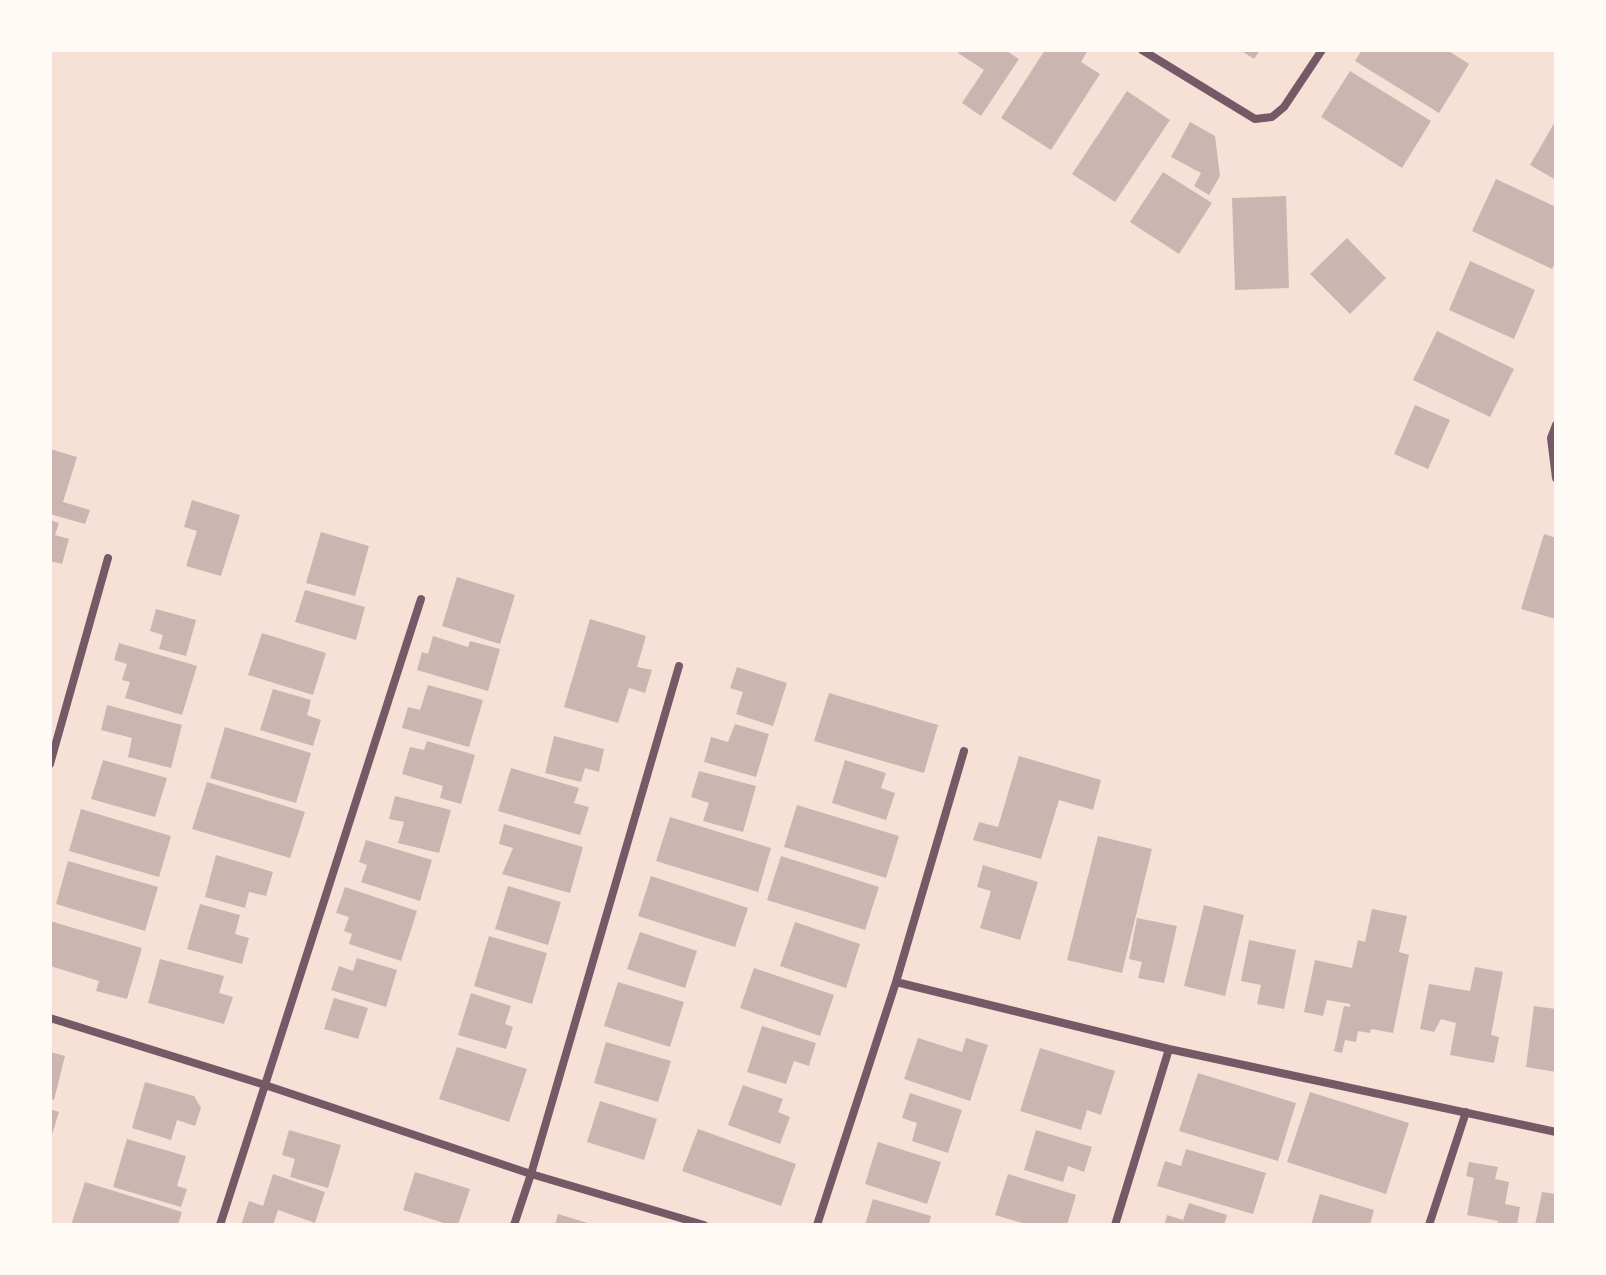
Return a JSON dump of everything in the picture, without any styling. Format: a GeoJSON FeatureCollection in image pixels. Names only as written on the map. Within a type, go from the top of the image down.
{"type":"FeatureCollection","features":[{"type":"Feature","properties":{"kind":"street"},"geometry":{"type":"LineString","coordinates":[[1142,50],[1255,119],[1272,117],[1284,107],[1322,50]]}},
{"type":"Feature","properties":{"kind":"street"},"geometry":{"type":"LineString","coordinates":[[1556,425],[1551,438],[1556,478]]}},
{"type":"Feature","properties":{"kind":"street"},"geometry":{"type":"LineString","coordinates":[[50,764],[108,558]]}},
{"type":"Feature","properties":{"kind":"street"},"geometry":{"type":"LineString","coordinates":[[220,1225],[421,599]]}},
{"type":"Feature","properties":{"kind":"street"},"geometry":{"type":"LineString","coordinates":[[514,1225],[679,666]]}},
{"type":"Feature","properties":{"kind":"street"},"geometry":{"type":"LineString","coordinates":[[817,1225],[896,982],[964,751]]}},
{"type":"Feature","properties":{"kind":"street"},"geometry":{"type":"LineString","coordinates":[[896,982],[1169,1049],[1556,1132]]}},
{"type":"Feature","properties":{"kind":"street"},"geometry":{"type":"LineString","coordinates":[[50,1018],[265,1085],[531,1174],[704,1225]]}},
{"type":"Feature","properties":{"kind":"street"},"geometry":{"type":"LineString","coordinates":[[1115,1225],[1169,1049]]}},
{"type":"Feature","properties":{"kind":"street"},"geometry":{"type":"LineString","coordinates":[[1429,1225],[1466,1112]]}},
{"type":"Feature","properties":{"kind":"building"},"geometry":{"type":"Polygon","coordinates":[[[960,50],[1005,50],[1019,59],[981,116],[962,103],[984,70],[958,53],[960,50]]]}},
{"type":"Feature","properties":{"kind":"building"},"geometry":{"type":"Polygon","coordinates":[[[1045,50],[1088,50],[1081,62],[1100,74],[1051,150],[1001,118],[1045,50]]]}},
{"type":"Feature","properties":{"kind":"building"},"geometry":{"type":"Polygon","coordinates":[[[1240,50],[1260,50],[1254,59],[1240,50]]]}},
{"type":"Feature","properties":{"kind":"building"},"geometry":{"type":"Polygon","coordinates":[[[1362,50],[1447,50],[1469,64],[1439,113],[1355,61],[1362,50]]]}},
{"type":"Feature","properties":{"kind":"building"},"geometry":{"type":"Polygon","coordinates":[[[1350,71],[1431,121],[1402,168],[1321,117],[1350,71]]]}},
{"type":"Feature","properties":{"kind":"building"},"geometry":{"type":"Polygon","coordinates":[[[1127,91],[1170,120],[1115,202],[1072,174],[1127,91]]]}},
{"type":"Feature","properties":{"kind":"building"},"geometry":{"type":"Polygon","coordinates":[[[1556,120],[1556,180],[1530,165],[1556,120]]]}},
{"type":"Feature","properties":{"kind":"building"},"geometry":{"type":"Polygon","coordinates":[[[1190,122],[1215,136],[1220,176],[1209,195],[1194,186],[1201,173],[1171,157],[1190,122]]]}},
{"type":"Feature","properties":{"kind":"building"},"geometry":{"type":"Polygon","coordinates":[[[1163,172],[1212,203],[1179,254],[1130,222],[1163,172]]]}},
{"type":"Feature","properties":{"kind":"building"},"geometry":{"type":"Polygon","coordinates":[[[1496,179],[1556,207],[1556,261],[1552,269],[1472,231],[1496,179]]]}},
{"type":"Feature","properties":{"kind":"building"},"geometry":{"type":"Polygon","coordinates":[[[1286,196],[1289,288],[1235,290],[1232,198],[1286,196]]]}},
{"type":"Feature","properties":{"kind":"building"},"geometry":{"type":"Polygon","coordinates":[[[1347,238],[1386,278],[1350,314],[1310,274],[1347,238]]]}},
{"type":"Feature","properties":{"kind":"building"},"geometry":{"type":"Polygon","coordinates":[[[1470,261],[1535,290],[1514,339],[1449,310],[1470,261]]]}},
{"type":"Feature","properties":{"kind":"building"},"geometry":{"type":"Polygon","coordinates":[[[1437,331],[1514,369],[1490,417],[1413,380],[1437,331]]]}},
{"type":"Feature","properties":{"kind":"building"},"geometry":{"type":"Polygon","coordinates":[[[1415,405],[1450,420],[1428,469],[1394,454],[1415,405]]]}},
{"type":"Feature","properties":{"kind":"building"},"geometry":{"type":"Polygon","coordinates":[[[50,449],[77,457],[63,502],[90,510],[85,524],[50,514],[50,449]]]}},
{"type":"Feature","properties":{"kind":"building"},"geometry":{"type":"Polygon","coordinates":[[[192,500],[240,515],[221,576],[186,566],[197,531],[184,527],[192,500]]]}},
{"type":"Feature","properties":{"kind":"building"},"geometry":{"type":"Polygon","coordinates":[[[50,520],[59,523],[55,535],[69,539],[62,564],[50,561],[50,520]]]}},
{"type":"Feature","properties":{"kind":"building"},"geometry":{"type":"Polygon","coordinates":[[[321,532],[369,546],[355,596],[306,583],[321,532]]]}},
{"type":"Feature","properties":{"kind":"building"},"geometry":{"type":"Polygon","coordinates":[[[1544,534],[1556,538],[1556,619],[1521,609],[1544,534]]]}},
{"type":"Feature","properties":{"kind":"building"},"geometry":{"type":"Polygon","coordinates":[[[457,577],[515,595],[500,644],[442,626],[457,577]]]}},
{"type":"Feature","properties":{"kind":"building"},"geometry":{"type":"Polygon","coordinates":[[[305,590],[365,607],[356,640],[295,622],[305,590]]]}},
{"type":"Feature","properties":{"kind":"building"},"geometry":{"type":"Polygon","coordinates":[[[156,609],[196,620],[186,656],[159,649],[163,635],[150,631],[156,609]]]}},
{"type":"Feature","properties":{"kind":"building"},"geometry":{"type":"Polygon","coordinates":[[[590,619],[646,636],[637,667],[652,670],[645,693],[629,688],[618,723],[564,707],[590,619]]]}},
{"type":"Feature","properties":{"kind":"building"},"geometry":{"type":"Polygon","coordinates":[[[262,633],[326,653],[313,695],[248,675],[262,633]]]}},
{"type":"Feature","properties":{"kind":"building"},"geometry":{"type":"Polygon","coordinates":[[[433,636],[468,647],[470,641],[500,649],[488,691],[417,670],[422,652],[428,654],[433,636]]]}},
{"type":"Feature","properties":{"kind":"building"},"geometry":{"type":"Polygon","coordinates":[[[119,643],[197,666],[182,715],[125,698],[130,682],[122,680],[127,664],[114,660],[119,643]]]}},
{"type":"Feature","properties":{"kind":"building"},"geometry":{"type":"Polygon","coordinates":[[[737,667],[787,683],[773,726],[736,714],[743,692],[730,688],[737,667]]]}},
{"type":"Feature","properties":{"kind":"building"},"geometry":{"type":"Polygon","coordinates":[[[428,685],[483,700],[469,747],[402,728],[408,707],[420,710],[428,685]]]}},
{"type":"Feature","properties":{"kind":"building"},"geometry":{"type":"Polygon","coordinates":[[[273,689],[311,700],[307,715],[321,720],[313,746],[260,730],[273,689]]]}},
{"type":"Feature","properties":{"kind":"building"},"geometry":{"type":"Polygon","coordinates":[[[829,693],[938,725],[924,773],[814,741],[829,693]]]}},
{"type":"Feature","properties":{"kind":"building"},"geometry":{"type":"Polygon","coordinates":[[[107,705],[182,725],[171,768],[128,757],[132,738],[101,730],[107,705]]]}},
{"type":"Feature","properties":{"kind":"building"},"geometry":{"type":"Polygon","coordinates":[[[735,724],[769,734],[756,777],[704,762],[711,737],[728,742],[735,724]]]}},
{"type":"Feature","properties":{"kind":"building"},"geometry":{"type":"Polygon","coordinates":[[[225,727],[311,753],[296,803],[210,778],[225,727]]]}},
{"type":"Feature","properties":{"kind":"building"},"geometry":{"type":"Polygon","coordinates":[[[554,736],[604,749],[599,772],[585,768],[581,782],[545,773],[554,736]]]}},
{"type":"Feature","properties":{"kind":"building"},"geometry":{"type":"Polygon","coordinates":[[[427,741],[475,755],[461,804],[440,798],[443,786],[402,774],[410,747],[424,750],[427,741]]]}},
{"type":"Feature","properties":{"kind":"building"},"geometry":{"type":"Polygon","coordinates":[[[1019,756],[1101,780],[1093,810],[1059,800],[1041,859],[973,840],[979,822],[998,827],[1019,756]]]}},
{"type":"Feature","properties":{"kind":"building"},"geometry":{"type":"Polygon","coordinates":[[[103,760],[167,778],[155,817],[91,799],[103,760]]]}},
{"type":"Feature","properties":{"kind":"building"},"geometry":{"type":"Polygon","coordinates":[[[845,760],[886,773],[881,788],[895,793],[886,820],[832,803],[845,760]]]}},
{"type":"Feature","properties":{"kind":"building"},"geometry":{"type":"Polygon","coordinates":[[[511,768],[579,788],[574,803],[589,807],[580,835],[498,811],[511,768]]]}},
{"type":"Feature","properties":{"kind":"building"},"geometry":{"type":"Polygon","coordinates":[[[699,771],[756,786],[743,832],[703,821],[709,803],[691,797],[699,771]]]}},
{"type":"Feature","properties":{"kind":"building"},"geometry":{"type":"Polygon","coordinates":[[[207,782],[305,812],[290,858],[192,829],[207,782]]]}},
{"type":"Feature","properties":{"kind":"building"},"geometry":{"type":"Polygon","coordinates":[[[395,796],[451,810],[439,853],[398,843],[404,822],[389,819],[395,796]]]}},
{"type":"Feature","properties":{"kind":"building"},"geometry":{"type":"Polygon","coordinates":[[[797,805],[899,836],[886,878],[784,847],[797,805]]]}},
{"type":"Feature","properties":{"kind":"building"},"geometry":{"type":"Polygon","coordinates":[[[81,809],[171,836],[159,877],[69,851],[81,809]]]}},
{"type":"Feature","properties":{"kind":"building"},"geometry":{"type":"Polygon","coordinates":[[[670,817],[771,848],[758,892],[656,861],[670,817]]]}},
{"type":"Feature","properties":{"kind":"building"},"geometry":{"type":"Polygon","coordinates":[[[504,824],[583,847],[570,893],[502,874],[513,848],[499,844],[504,824]]]}},
{"type":"Feature","properties":{"kind":"building"},"geometry":{"type":"Polygon","coordinates":[[[1098,836],[1152,849],[1122,973],[1067,960],[1098,836]]]}},
{"type":"Feature","properties":{"kind":"building"},"geometry":{"type":"Polygon","coordinates":[[[366,840],[432,860],[420,901],[361,882],[367,865],[359,862],[366,840]]]}},
{"type":"Feature","properties":{"kind":"building"},"geometry":{"type":"Polygon","coordinates":[[[216,855],[273,872],[266,896],[249,892],[245,908],[205,897],[216,855]]]}},
{"type":"Feature","properties":{"kind":"building"},"geometry":{"type":"Polygon","coordinates":[[[781,856],[879,887],[865,930],[767,900],[781,856]]]}},
{"type":"Feature","properties":{"kind":"building"},"geometry":{"type":"Polygon","coordinates":[[[68,861],[158,887],[145,931],[56,904],[68,861]]]}},
{"type":"Feature","properties":{"kind":"building"},"geometry":{"type":"Polygon","coordinates":[[[983,865],[1038,882],[1020,940],[980,928],[991,891],[977,887],[983,865]]]}},
{"type":"Feature","properties":{"kind":"building"},"geometry":{"type":"Polygon","coordinates":[[[651,876],[748,908],[735,947],[638,916],[651,876]]]}},
{"type":"Feature","properties":{"kind":"building"},"geometry":{"type":"Polygon","coordinates":[[[508,886],[561,902],[548,945],[495,929],[508,886]]]}},
{"type":"Feature","properties":{"kind":"building"},"geometry":{"type":"Polygon","coordinates":[[[345,887],[417,911],[401,961],[349,944],[352,934],[344,931],[349,917],[336,913],[345,887]]]}},
{"type":"Feature","properties":{"kind":"building"},"geometry":{"type":"Polygon","coordinates":[[[200,904],[240,915],[235,934],[249,938],[242,964],[187,949],[200,904]]]}},
{"type":"Feature","properties":{"kind":"building"},"geometry":{"type":"Polygon","coordinates":[[[1204,905],[1244,915],[1225,996],[1184,986],[1204,905]]]}},
{"type":"Feature","properties":{"kind":"building"},"geometry":{"type":"Polygon","coordinates":[[[1372,909],[1407,916],[1399,952],[1409,955],[1393,1033],[1371,1029],[1370,1033],[1358,1031],[1356,1042],[1345,1040],[1342,1053],[1334,1051],[1344,1006],[1350,1007],[1350,1004],[1327,1000],[1323,1016],[1304,1012],[1315,960],[1352,968],[1358,940],[1365,942],[1372,909]]]}},
{"type":"Feature","properties":{"kind":"building"},"geometry":{"type":"Polygon","coordinates":[[[1137,918],[1177,926],[1164,983],[1138,978],[1142,962],[1129,959],[1137,918]]]}},
{"type":"Feature","properties":{"kind":"building"},"geometry":{"type":"Polygon","coordinates":[[[50,921],[142,948],[127,999],[96,991],[99,981],[50,966],[50,921]]]}},
{"type":"Feature","properties":{"kind":"building"},"geometry":{"type":"Polygon","coordinates":[[[795,922],[860,944],[846,988],[780,966],[795,922]]]}},
{"type":"Feature","properties":{"kind":"building"},"geometry":{"type":"Polygon","coordinates":[[[640,932],[697,951],[685,988],[627,969],[640,932]]]}},
{"type":"Feature","properties":{"kind":"building"},"geometry":{"type":"Polygon","coordinates":[[[489,936],[547,953],[532,1004],[474,986],[489,936]]]}},
{"type":"Feature","properties":{"kind":"building"},"geometry":{"type":"Polygon","coordinates":[[[1249,940],[1296,950],[1284,1009],[1257,1004],[1261,985],[1241,981],[1249,940]]]}},
{"type":"Feature","properties":{"kind":"building"},"geometry":{"type":"Polygon","coordinates":[[[357,958],[397,970],[386,1007],[331,990],[339,966],[353,971],[357,958]]]}},
{"type":"Feature","properties":{"kind":"building"},"geometry":{"type":"Polygon","coordinates":[[[160,959],[224,976],[219,993],[233,997],[224,1024],[148,1003],[160,959]]]}},
{"type":"Feature","properties":{"kind":"building"},"geometry":{"type":"Polygon","coordinates":[[[1475,967],[1503,972],[1491,1035],[1499,1037],[1494,1063],[1450,1055],[1456,1023],[1441,1019],[1434,1032],[1420,1029],[1429,984],[1470,991],[1475,967]]]}},
{"type":"Feature","properties":{"kind":"building"},"geometry":{"type":"Polygon","coordinates":[[[754,968],[834,995],[820,1036],[740,1008],[754,968]]]}},
{"type":"Feature","properties":{"kind":"building"},"geometry":{"type":"Polygon","coordinates":[[[618,982],[684,1002],[670,1047],[604,1026],[618,982]]]}},
{"type":"Feature","properties":{"kind":"building"},"geometry":{"type":"Polygon","coordinates":[[[471,993],[511,1006],[505,1024],[513,1027],[506,1049],[458,1035],[471,993]]]}},
{"type":"Feature","properties":{"kind":"building"},"geometry":{"type":"Polygon","coordinates":[[[334,998],[368,1008],[358,1039],[324,1029],[334,998]]]}},
{"type":"Feature","properties":{"kind":"building"},"geometry":{"type":"Polygon","coordinates":[[[1534,1006],[1556,1009],[1556,1072],[1526,1067],[1534,1006]]]}},
{"type":"Feature","properties":{"kind":"building"},"geometry":{"type":"Polygon","coordinates":[[[762,1026],[816,1043],[809,1066],[794,1061],[786,1084],[747,1072],[762,1026]]]}},
{"type":"Feature","properties":{"kind":"building"},"geometry":{"type":"Polygon","coordinates":[[[918,1038],[962,1052],[966,1038],[988,1045],[970,1101],[904,1079],[918,1038]]]}},
{"type":"Feature","properties":{"kind":"building"},"geometry":{"type":"Polygon","coordinates":[[[606,1042],[671,1061],[658,1102],[594,1083],[606,1042]]]}},
{"type":"Feature","properties":{"kind":"building"},"geometry":{"type":"Polygon","coordinates":[[[457,1047],[527,1069],[509,1122],[439,1099],[457,1047]]]}},
{"type":"Feature","properties":{"kind":"building"},"geometry":{"type":"Polygon","coordinates":[[[1040,1048],[1115,1071],[1101,1115],[1087,1110],[1081,1130],[1020,1111],[1040,1048]]]}},
{"type":"Feature","properties":{"kind":"building"},"geometry":{"type":"Polygon","coordinates":[[[50,1052],[65,1056],[54,1100],[50,1099],[50,1052]]]}},
{"type":"Feature","properties":{"kind":"building"},"geometry":{"type":"Polygon","coordinates":[[[1198,1073],[1296,1103],[1278,1161],[1179,1131],[1198,1073]]]}},
{"type":"Feature","properties":{"kind":"building"},"geometry":{"type":"Polygon","coordinates":[[[145,1082],[194,1096],[201,1108],[195,1126],[177,1120],[171,1140],[132,1128],[145,1082]]]}},
{"type":"Feature","properties":{"kind":"building"},"geometry":{"type":"Polygon","coordinates":[[[743,1085],[783,1099],[778,1112],[790,1117],[780,1144],[728,1125],[743,1085]]]}},
{"type":"Feature","properties":{"kind":"building"},"geometry":{"type":"Polygon","coordinates":[[[1310,1092],[1409,1123],[1386,1194],[1287,1162],[1310,1092]]]}},
{"type":"Feature","properties":{"kind":"building"},"geometry":{"type":"Polygon","coordinates":[[[910,1093],[962,1110],[948,1153],[912,1141],[917,1123],[902,1118],[910,1093]]]}},
{"type":"Feature","properties":{"kind":"building"},"geometry":{"type":"Polygon","coordinates":[[[600,1101],[657,1119],[644,1160],[587,1142],[600,1101]]]}},
{"type":"Feature","properties":{"kind":"building"},"geometry":{"type":"Polygon","coordinates":[[[50,1109],[59,1112],[51,1138],[50,1138],[50,1109]]]}},
{"type":"Feature","properties":{"kind":"building"},"geometry":{"type":"Polygon","coordinates":[[[698,1129],[796,1164],[781,1206],[682,1171],[698,1129]]]}},
{"type":"Feature","properties":{"kind":"building"},"geometry":{"type":"Polygon","coordinates":[[[289,1130],[341,1145],[328,1188],[290,1177],[295,1159],[282,1155],[289,1130]]]}},
{"type":"Feature","properties":{"kind":"building"},"geometry":{"type":"Polygon","coordinates":[[[1036,1130],[1092,1147],[1084,1172],[1068,1166],[1063,1182],[1024,1170],[1036,1130]]]}},
{"type":"Feature","properties":{"kind":"building"},"geometry":{"type":"Polygon","coordinates":[[[127,1139],[186,1156],[177,1186],[187,1189],[181,1207],[113,1187],[127,1139]]]}},
{"type":"Feature","properties":{"kind":"building"},"geometry":{"type":"Polygon","coordinates":[[[878,1142],[941,1162],[927,1204],[865,1184],[878,1142]]]}},
{"type":"Feature","properties":{"kind":"building"},"geometry":{"type":"Polygon","coordinates":[[[1186,1149],[1266,1173],[1253,1214],[1157,1186],[1165,1161],[1181,1166],[1186,1149]]]}},
{"type":"Feature","properties":{"kind":"building"},"geometry":{"type":"Polygon","coordinates":[[[1469,1162],[1498,1167],[1495,1179],[1509,1182],[1505,1204],[1520,1207],[1517,1225],[1497,1225],[1498,1221],[1467,1215],[1474,1178],[1466,1176],[1469,1162]]]}},
{"type":"Feature","properties":{"kind":"building"},"geometry":{"type":"Polygon","coordinates":[[[415,1172],[470,1189],[458,1225],[403,1210],[415,1172]]]}},
{"type":"Feature","properties":{"kind":"building"},"geometry":{"type":"Polygon","coordinates":[[[273,1174],[325,1192],[315,1223],[278,1210],[273,1225],[241,1225],[249,1201],[263,1206],[273,1174]]]}},
{"type":"Feature","properties":{"kind":"building"},"geometry":{"type":"Polygon","coordinates":[[[1008,1174],[1076,1195],[1067,1225],[1029,1225],[995,1215],[1008,1174]]]}},
{"type":"Feature","properties":{"kind":"building"},"geometry":{"type":"Polygon","coordinates":[[[85,1182],[182,1212],[178,1225],[71,1225],[85,1182]]]}},
{"type":"Feature","properties":{"kind":"building"},"geometry":{"type":"Polygon","coordinates":[[[1542,1192],[1556,1194],[1556,1225],[1535,1225],[1542,1192]]]}},
{"type":"Feature","properties":{"kind":"building"},"geometry":{"type":"Polygon","coordinates":[[[1320,1194],[1374,1210],[1370,1225],[1311,1225],[1320,1194]]]}},
{"type":"Feature","properties":{"kind":"building"},"geometry":{"type":"Polygon","coordinates":[[[873,1199],[931,1216],[929,1225],[865,1225],[873,1199]]]}},
{"type":"Feature","properties":{"kind":"building"},"geometry":{"type":"Polygon","coordinates":[[[1189,1203],[1227,1215],[1224,1225],[1164,1225],[1167,1215],[1183,1220],[1189,1203]]]}},
{"type":"Feature","properties":{"kind":"building"},"geometry":{"type":"Polygon","coordinates":[[[558,1214],[591,1224],[591,1225],[555,1225],[558,1214]]]}}]}
